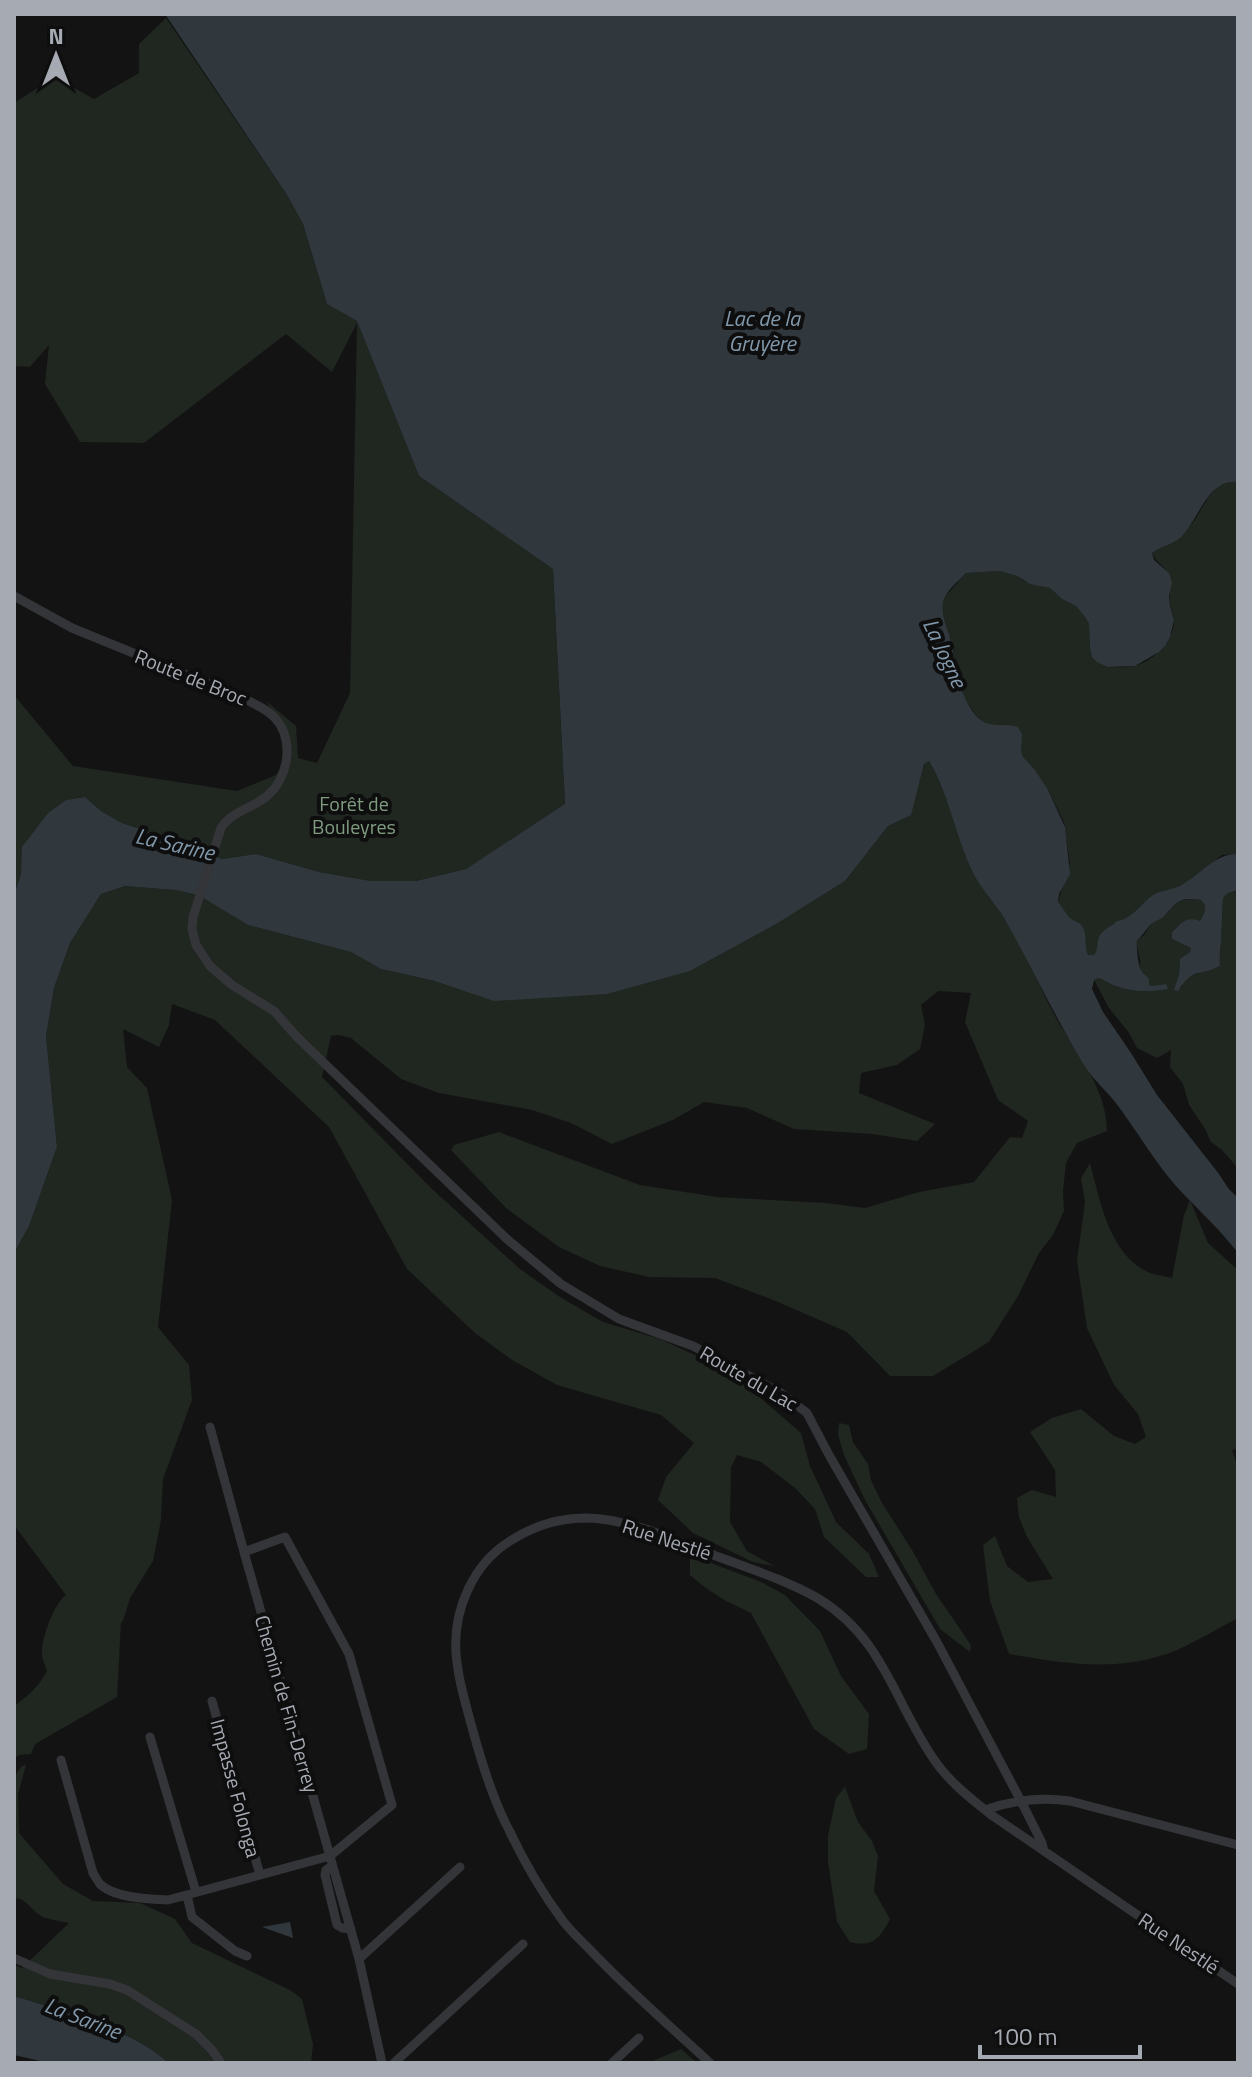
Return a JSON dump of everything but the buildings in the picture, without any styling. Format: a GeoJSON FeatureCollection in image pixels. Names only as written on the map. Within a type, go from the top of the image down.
{"type":"FeatureCollection","features":[{"type":"Feature","properties":{"kind":"street","name":"Route de Broc"},"geometry":{"type":"LineString","coordinates":[[14,596],[64,624],[254,703],[274,717],[284,734],[286,767],[280,781],[261,801],[227,819],[219,833],[192,929],[196,945],[210,966]]}},
{"type":"Feature","properties":{"kind":"street","name":"Route du Lac"},"geometry":{"type":"LineString","coordinates":[[210,966],[232,985],[274,1011],[297,1037],[508,1240],[561,1284],[619,1319],[693,1346],[781,1393],[807,1413],[938,1644],[1044,1851]]}},
{"type":"Feature","properties":{"kind":"street","name":"Chemin de Fin-Derrey"},"geometry":{"type":"LineString","coordinates":[[210,1427],[351,1929],[382,2063]]}},
{"type":"Feature","properties":{"kind":"street","name":"Rue Nestlé"},"geometry":{"type":"LineString","coordinates":[[710,2063],[630,1991],[565,1923],[534,1876],[503,1817],[479,1751],[460,1684],[455,1650],[458,1619],[465,1594],[477,1573],[502,1545],[521,1533],[549,1522],[603,1520],[642,1528],[818,1598],[862,1634],[935,1762],[953,1784],[985,1810],[1238,1984]]}},
{"type":"Feature","properties":{"kind":"street"},"geometry":{"type":"LineString","coordinates":[[244,1552],[285,1537],[349,1654],[392,1805],[331,1861]]}},
{"type":"Feature","properties":{"kind":"street","name":"Impasse Folonga"},"geometry":{"type":"LineString","coordinates":[[212,1701],[260,1875]]}},
{"type":"Feature","properties":{"kind":"street"},"geometry":{"type":"LineString","coordinates":[[150,1737],[192,1893],[192,1917],[235,1951],[247,1956]]}},
{"type":"Feature","properties":{"kind":"street","name":"Impasse Folonga"},"geometry":{"type":"LineString","coordinates":[[61,1760],[93,1873],[101,1885],[111,1891],[143,1899],[168,1900],[260,1875],[331,1861]]}},
{"type":"Feature","properties":{"kind":"street"},"geometry":{"type":"LineString","coordinates":[[985,1810],[1020,1800],[1044,1798],[1070,1801],[1238,1845]]}},
{"type":"Feature","properties":{"kind":"street"},"geometry":{"type":"LineString","coordinates":[[359,1959],[460,1867]]}},
{"type":"Feature","properties":{"kind":"street"},"geometry":{"type":"LineString","coordinates":[[394,2063],[523,1944]]}},
{"type":"Feature","properties":{"kind":"street"},"geometry":{"type":"LineString","coordinates":[[14,1958],[50,1974],[110,1984],[127,1990],[196,2034],[221,2063]]}},
{"type":"Feature","properties":{"kind":"street"},"geometry":{"type":"LineString","coordinates":[[612,2063],[639,2038]]}},
{"type":"Feature","properties":{"kind":"green space","name":"Forêt de Bouleyres"},"geometry":{"type":"Polygon","coordinates":[[[166,18],[287,195],[303,224],[327,304],[357,321],[419,476],[553,569],[565,805],[466,869],[416,881],[371,881],[319,872],[256,854],[222,859],[193,846],[122,823],[85,797],[66,800],[48,813],[23,847],[21,874],[14,894],[14,695],[73,766],[237,791],[276,775],[287,756],[287,734],[266,701],[296,726],[298,758],[317,763],[350,693],[357,323],[332,372],[286,334],[144,443],[80,442],[45,384],[49,345],[30,367],[14,366],[14,103],[55,77],[94,99],[139,73],[139,44],[166,18]]]}},
{"type":"Feature","properties":{"kind":"green space"},"geometry":{"type":"Polygon","coordinates":[[[1238,482],[1238,854],[1222,855],[1185,883],[1156,893],[1132,915],[1101,933],[1096,952],[1088,955],[1085,952],[1085,935],[1058,902],[1070,864],[1064,822],[1047,788],[1023,758],[1021,750],[983,722],[963,697],[942,606],[945,597],[966,573],[1000,571],[1050,588],[1076,606],[1089,624],[1090,648],[1108,667],[1141,664],[1155,656],[1166,643],[1174,621],[1170,578],[1152,553],[1191,525],[1217,488],[1238,482]]]}},
{"type":"Feature","properties":{"kind":"green space"},"geometry":{"type":"Polygon","coordinates":[[[929,761],[943,789],[975,875],[1013,932],[1054,1014],[1096,1084],[1106,1115],[1107,1131],[1077,1143],[1066,1163],[1064,1211],[989,1342],[933,1376],[890,1376],[847,1332],[715,1278],[649,1277],[600,1266],[559,1247],[506,1208],[451,1150],[454,1145],[499,1132],[640,1185],[717,1197],[865,1208],[919,1192],[974,1182],[1010,1137],[1022,1138],[1028,1121],[998,1100],[965,1022],[971,993],[938,991],[921,1005],[925,1025],[920,1049],[897,1065],[861,1073],[859,1093],[935,1124],[917,1141],[872,1134],[794,1129],[747,1108],[704,1102],[673,1120],[612,1144],[571,1123],[532,1110],[439,1093],[401,1079],[351,1038],[338,1035],[331,1036],[322,1077],[431,1188],[520,1269],[603,1322],[660,1339],[697,1356],[749,1388],[801,1433],[810,1466],[836,1522],[869,1554],[879,1577],[866,1577],[824,1537],[815,1509],[795,1488],[761,1462],[737,1455],[731,1467],[730,1522],[747,1551],[774,1566],[753,1562],[693,1533],[658,1500],[666,1477],[694,1443],[661,1415],[557,1385],[512,1360],[475,1333],[407,1269],[329,1127],[215,1020],[172,1004],[169,1025],[159,1047],[123,1029],[127,1067],[147,1088],[172,1200],[158,1327],[189,1365],[192,1400],[163,1479],[161,1520],[153,1561],[130,1598],[121,1622],[117,1697],[35,1744],[31,1754],[14,1758],[14,1706],[33,1690],[47,1671],[42,1655],[44,1638],[53,1613],[66,1595],[14,1525],[14,1253],[29,1226],[57,1147],[46,1036],[54,988],[70,943],[101,894],[125,886],[198,895],[248,925],[351,952],[381,969],[435,981],[690,971],[778,923],[845,881],[888,826],[910,815],[924,764],[929,761]]]}},
{"type":"Feature","properties":{"kind":"green space"},"geometry":{"type":"Polygon","coordinates":[[[1238,890],[1238,1177],[1236,1166],[1211,1142],[1189,1105],[1183,1084],[1170,1067],[1171,1050],[1157,1058],[1137,1048],[1094,980],[1098,978],[1135,991],[1167,989],[1149,985],[1140,966],[1137,940],[1152,922],[1177,903],[1191,899],[1201,900],[1204,906],[1200,921],[1179,925],[1172,932],[1172,939],[1191,948],[1180,963],[1181,988],[1193,975],[1220,966],[1223,898],[1238,890]]]}},
{"type":"Feature","properties":{"kind":"green space"},"geometry":{"type":"Polygon","coordinates":[[[1090,1163],[1108,1225],[1124,1253],[1135,1264],[1148,1272],[1172,1278],[1184,1215],[1190,1200],[1208,1243],[1238,1270],[1238,1449],[1232,1450],[1238,1467],[1238,1618],[1177,1650],[1135,1662],[1114,1664],[1051,1661],[1009,1654],[990,1601],[983,1545],[995,1536],[1007,1566],[1028,1582],[1053,1579],[1027,1537],[1019,1517],[1017,1498],[1032,1490],[1056,1497],[1055,1470],[1030,1432],[1052,1418],[1081,1409],[1114,1436],[1135,1444],[1146,1437],[1138,1414],[1114,1385],[1087,1328],[1077,1261],[1085,1202],[1081,1178],[1090,1163]]]}},
{"type":"Feature","properties":{"kind":"green space"},"geometry":{"type":"Polygon","coordinates":[[[839,1423],[849,1425],[853,1442],[868,1464],[871,1480],[882,1503],[936,1594],[971,1645],[970,1652],[940,1629],[865,1500],[844,1455],[838,1435],[839,1423]]]}},
{"type":"Feature","properties":{"kind":"green space"},"geometry":{"type":"Polygon","coordinates":[[[690,1555],[761,1582],[785,1595],[820,1631],[841,1676],[869,1714],[867,1749],[849,1754],[814,1729],[751,1613],[724,1600],[690,1575],[690,1555]]]}},
{"type":"Feature","properties":{"kind":"green space"},"geometry":{"type":"Polygon","coordinates":[[[24,1765],[18,1794],[19,1833],[63,1884],[93,1901],[140,1903],[175,1919],[192,1943],[290,1990],[302,1999],[313,2044],[311,2063],[169,2063],[115,2030],[14,1996],[14,1965],[22,1968],[69,1923],[43,1917],[21,1899],[17,1898],[14,1902],[14,1828],[17,1827],[14,1823],[13,1791],[16,1776],[24,1765]]]}},
{"type":"Feature","properties":{"kind":"green space"},"geometry":{"type":"Polygon","coordinates":[[[845,1787],[858,1822],[872,1841],[878,1856],[874,1891],[890,1919],[875,1940],[865,1944],[850,1942],[837,1922],[828,1862],[828,1835],[836,1798],[845,1787]]]}},
{"type":"Feature","properties":{"kind":"green space"},"geometry":{"type":"Polygon","coordinates":[[[681,2049],[697,2063],[648,2063],[681,2049]]]}},
{"type":"Feature","properties":{"kind":"water","name":"Lac de la Gruyère"},"geometry":{"type":"Polygon","coordinates":[[[165,14],[1238,14],[1238,482],[1219,487],[1204,502],[1180,538],[1152,553],[1154,560],[1169,573],[1172,583],[1169,596],[1174,620],[1170,637],[1159,652],[1135,666],[1108,667],[1092,657],[1089,624],[1076,606],[1050,588],[1030,584],[1000,571],[966,573],[946,594],[943,608],[954,664],[967,703],[985,722],[1018,727],[1022,734],[1023,757],[1047,788],[1065,827],[1070,874],[1058,902],[1070,918],[1083,927],[1088,955],[1094,955],[1102,932],[1132,914],[1153,895],[1190,880],[1222,857],[1238,854],[1238,890],[1223,898],[1220,966],[1193,975],[1178,991],[1174,990],[1180,959],[1191,948],[1172,939],[1172,932],[1188,920],[1200,921],[1205,910],[1201,900],[1185,899],[1150,925],[1137,940],[1139,964],[1149,979],[1149,985],[1166,984],[1168,989],[1129,990],[1098,978],[1094,980],[1092,989],[1103,1012],[1157,1095],[1238,1198],[1238,1253],[1168,1177],[1119,1107],[1084,1065],[1005,919],[977,880],[929,761],[924,764],[911,815],[888,826],[845,881],[778,923],[690,971],[607,994],[494,1001],[435,981],[381,969],[351,952],[248,925],[198,895],[125,886],[101,894],[70,943],[54,988],[46,1036],[57,1147],[29,1226],[14,1253],[14,894],[21,874],[22,847],[48,813],[66,800],[85,797],[122,823],[193,846],[222,859],[256,854],[319,872],[371,881],[416,881],[466,869],[565,804],[553,569],[419,476],[357,321],[327,304],[303,224],[287,195],[165,14]]]}},
{"type":"Feature","properties":{"kind":"water"},"geometry":{"type":"Polygon","coordinates":[[[290,1922],[293,1938],[262,1927],[290,1922]]]}},
{"type":"Feature","properties":{"kind":"water","name":"La Sarine"},"geometry":{"type":"Polygon","coordinates":[[[14,1996],[115,2030],[169,2063],[49,2063],[14,2055],[14,1996]]]}},
{"type":"Feature","properties":{"kind":"water label","name":"La Jogne"},"geometry":{"type":"Point","coordinates":[945,653]}}]}
